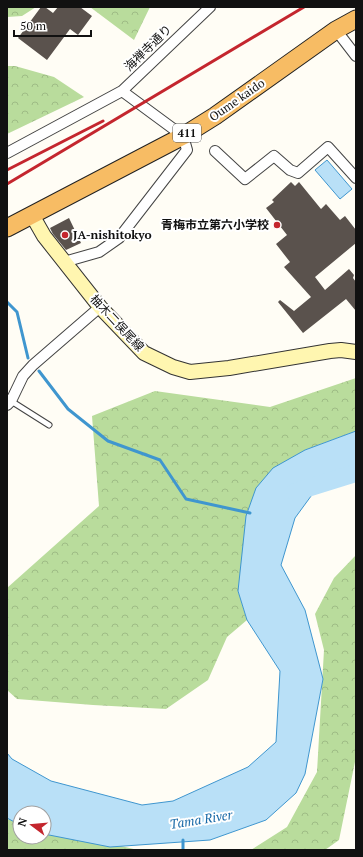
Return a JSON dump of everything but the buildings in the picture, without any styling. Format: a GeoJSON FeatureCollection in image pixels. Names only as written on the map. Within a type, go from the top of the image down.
{"type":"FeatureCollection","features":[{"type":"Feature","properties":{"kind":"highway","name":"Oume kaido"},"geometry":{"type":"LineString","coordinates":[[7,228],[183,136],[215,116],[336,30],[356,19]]}},
{"type":"Feature","properties":{"kind":"main road","name":"柚木二俣尾線"},"geometry":{"type":"LineString","coordinates":[[32,215],[44,236],[100,307],[144,353],[172,367],[190,372],[229,368],[330,351],[340,350],[356,352]]}},
{"type":"Feature","properties":{"kind":"street","name":"海禅寺通り"},"geometry":{"type":"LineString","coordinates":[[7,153],[122,91],[210,7]]}},
{"type":"Feature","properties":{"kind":"street"},"geometry":{"type":"LineString","coordinates":[[336,30],[356,56]]}},
{"type":"Feature","properties":{"kind":"street"},"geometry":{"type":"LineString","coordinates":[[64,262],[99,252],[119,238],[187,150],[183,136],[122,91]]}},
{"type":"Feature","properties":{"kind":"street"},"geometry":{"type":"LineString","coordinates":[[215,151],[245,179],[274,156],[290,170],[298,173],[328,147],[356,178]]}},
{"type":"Feature","properties":{"kind":"street"},"geometry":{"type":"LineString","coordinates":[[8,401],[23,376],[33,365],[100,307]]}},
{"type":"Feature","properties":{"kind":"lane"},"geometry":{"type":"LineString","coordinates":[[8,401],[49,425]]}},
{"type":"Feature","properties":{"kind":"green space"},"geometry":{"type":"Polygon","coordinates":[[[7,7],[36,7],[22,16],[7,17],[7,7]]]}},
{"type":"Feature","properties":{"kind":"green space"},"geometry":{"type":"Polygon","coordinates":[[[90,7],[150,7],[134,40],[90,7]]]}},
{"type":"Feature","properties":{"kind":"green space"},"geometry":{"type":"Polygon","coordinates":[[[7,66],[15,66],[54,77],[84,97],[7,134],[7,66]]]}},
{"type":"Feature","properties":{"kind":"green space"},"geometry":{"type":"Polygon","coordinates":[[[356,378],[356,431],[305,450],[238,591],[247,620],[227,637],[208,680],[166,709],[17,699],[7,690],[7,588],[99,506],[92,416],[155,391],[270,407],[356,378]]]}},
{"type":"Feature","properties":{"kind":"green space"},"geometry":{"type":"Polygon","coordinates":[[[356,555],[356,757],[339,840],[325,850],[251,850],[287,827],[317,772],[324,650],[315,614],[334,578],[356,555]]]}},
{"type":"Feature","properties":{"kind":"green space"},"geometry":{"type":"Polygon","coordinates":[[[7,819],[12,820],[12,845],[52,845],[52,830],[138,850],[7,850],[7,819]]]}},
{"type":"Feature","properties":{"kind":"water"},"geometry":{"type":"Polygon","coordinates":[[[327,160],[352,189],[340,199],[315,170],[327,160]]]}},
{"type":"Feature","properties":{"kind":"water"},"geometry":{"type":"Polygon","coordinates":[[[356,431],[356,476],[325,477],[295,518],[281,565],[305,610],[323,679],[305,774],[296,793],[266,820],[210,840],[110,847],[52,836],[52,805],[12,805],[12,821],[7,818],[7,753],[12,759],[51,781],[142,805],[173,801],[248,767],[276,742],[280,671],[247,620],[238,591],[246,516],[256,488],[273,468],[305,450],[356,431]]]}},
{"type":"Feature","properties":{"kind":"waterway"},"geometry":{"type":"LineString","coordinates":[[7,302],[17,312],[28,358]]}},
{"type":"Feature","properties":{"kind":"waterway"},"geometry":{"type":"LineString","coordinates":[[39,371],[68,409],[108,441],[160,460],[186,499],[250,513]]}},
{"type":"Feature","properties":{"kind":"waterway","name":"Tama River"},"geometry":{"type":"LineString","coordinates":[[295,492],[356,473]]}},
{"type":"Feature","properties":{"kind":"waterway"},"geometry":{"type":"LineString","coordinates":[[183,840],[183,850]]}},
{"type":"Feature","properties":{"kind":"railway"},"geometry":{"type":"LineString","coordinates":[[7,184],[304,7]]}},
{"type":"Feature","properties":{"kind":"railway"},"geometry":{"type":"LineString","coordinates":[[7,170],[103,121]]}},
{"type":"Feature","properties":{"kind":"place","name":"青梅市立第六小学校"},"geometry":{"type":"Point","coordinates":[277,225]}},
{"type":"Feature","properties":{"kind":"place","name":"JA-nishitokyo"},"geometry":{"type":"Point","coordinates":[65,235]}}]}
